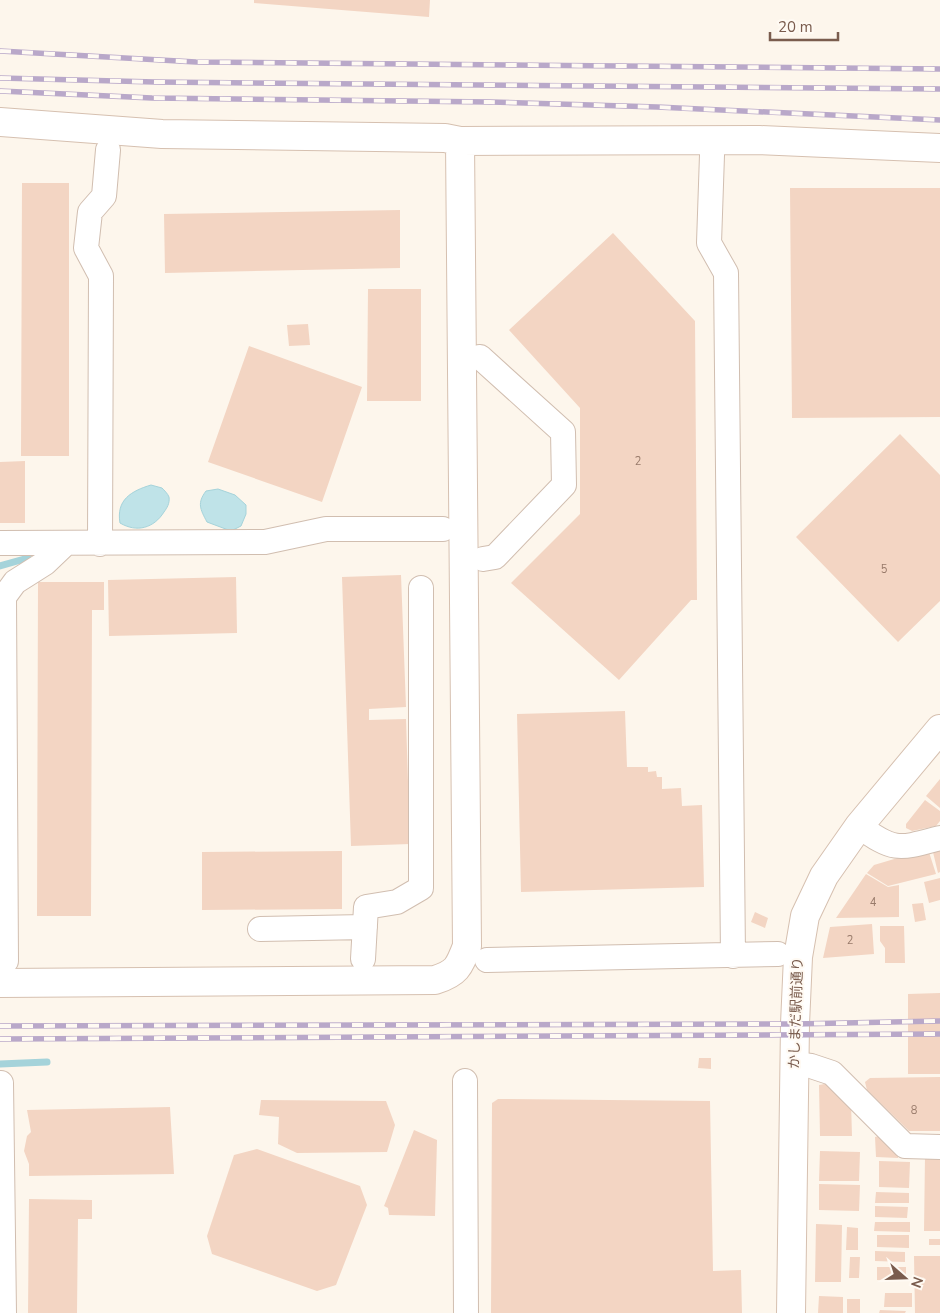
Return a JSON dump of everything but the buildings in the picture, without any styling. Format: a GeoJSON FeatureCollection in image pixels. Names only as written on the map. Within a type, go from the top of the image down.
{"type":"FeatureCollection","features":[{"type":"Feature","properties":{"kind":"street"},"geometry":{"type":"LineString","coordinates":[[0,122],[162,134],[445,138],[460,141],[759,140],[940,148]]}},
{"type":"Feature","properties":{"kind":"street"},"geometry":{"type":"LineString","coordinates":[[66,543],[45,563],[15,582],[4,597],[3,972],[435,980],[449,975],[460,966],[467,946],[460,141]]}},
{"type":"Feature","properties":{"kind":"street"},"geometry":{"type":"LineString","coordinates":[[100,544],[101,276],[86,248],[90,212],[104,196],[108,150]]}},
{"type":"Feature","properties":{"kind":"street"},"geometry":{"type":"LineString","coordinates":[[712,155],[709,243],[726,273],[733,956]]}},
{"type":"Feature","properties":{"kind":"street"},"geometry":{"type":"LineString","coordinates":[[480,358],[563,432],[564,440],[564,485],[495,557],[483,559]]}},
{"type":"Feature","properties":{"kind":"street"},"geometry":{"type":"LineString","coordinates":[[0,543],[265,542],[326,529],[443,529]]}},
{"type":"Feature","properties":{"kind":"street"},"geometry":{"type":"LineString","coordinates":[[364,959],[366,907],[397,902],[421,888],[421,588]]}},
{"type":"Feature","properties":{"kind":"street","name":"かしまだ駅前通り"},"geometry":{"type":"LineString","coordinates":[[791,1313],[794,1064],[798,957],[805,916],[824,876],[859,826],[940,729]]}},
{"type":"Feature","properties":{"kind":"street"},"geometry":{"type":"LineString","coordinates":[[859,826],[892,846],[907,847],[940,838]]}},
{"type":"Feature","properties":{"kind":"street"},"geometry":{"type":"LineString","coordinates":[[260,929],[364,927]]}},
{"type":"Feature","properties":{"kind":"street"},"geometry":{"type":"LineString","coordinates":[[487,960],[778,954]]}},
{"type":"Feature","properties":{"kind":"street"},"geometry":{"type":"LineString","coordinates":[[794,1064],[811,1066],[832,1073],[904,1146],[940,1147]]}},
{"type":"Feature","properties":{"kind":"street"},"geometry":{"type":"LineString","coordinates":[[465,1080],[466,1313]]}},
{"type":"Feature","properties":{"kind":"street"},"geometry":{"type":"LineString","coordinates":[[1,1083],[4,1313]]}},
{"type":"Feature","properties":{"kind":"water"},"geometry":{"type":"Polygon","coordinates":[[[151,485],[162,488],[169,497],[168,505],[160,517],[150,525],[139,528],[133,528],[120,523],[120,508],[126,498],[137,490],[151,485]]]}},
{"type":"Feature","properties":{"kind":"water"},"geometry":{"type":"Polygon","coordinates":[[[218,489],[235,495],[246,505],[246,514],[241,526],[231,531],[207,522],[201,510],[201,499],[206,491],[218,489]]]}},
{"type":"Feature","properties":{"kind":"waterway"},"geometry":{"type":"LineString","coordinates":[[0,566],[28,558]]}},
{"type":"Feature","properties":{"kind":"waterway"},"geometry":{"type":"LineString","coordinates":[[0,1064],[47,1062]]}},
{"type":"Feature","properties":{"kind":"railway"},"geometry":{"type":"LineString","coordinates":[[0,51],[196,62],[940,69]]}},
{"type":"Feature","properties":{"kind":"railway"},"geometry":{"type":"LineString","coordinates":[[0,78],[155,82],[940,89]]}},
{"type":"Feature","properties":{"kind":"railway"},"geometry":{"type":"LineString","coordinates":[[0,91],[152,98],[490,102],[657,107],[940,120]]}},
{"type":"Feature","properties":{"kind":"railway"},"geometry":{"type":"LineString","coordinates":[[0,1026],[795,1024],[940,1021]]}},
{"type":"Feature","properties":{"kind":"railway"},"geometry":{"type":"LineString","coordinates":[[0,1039],[940,1034]]}}]}
